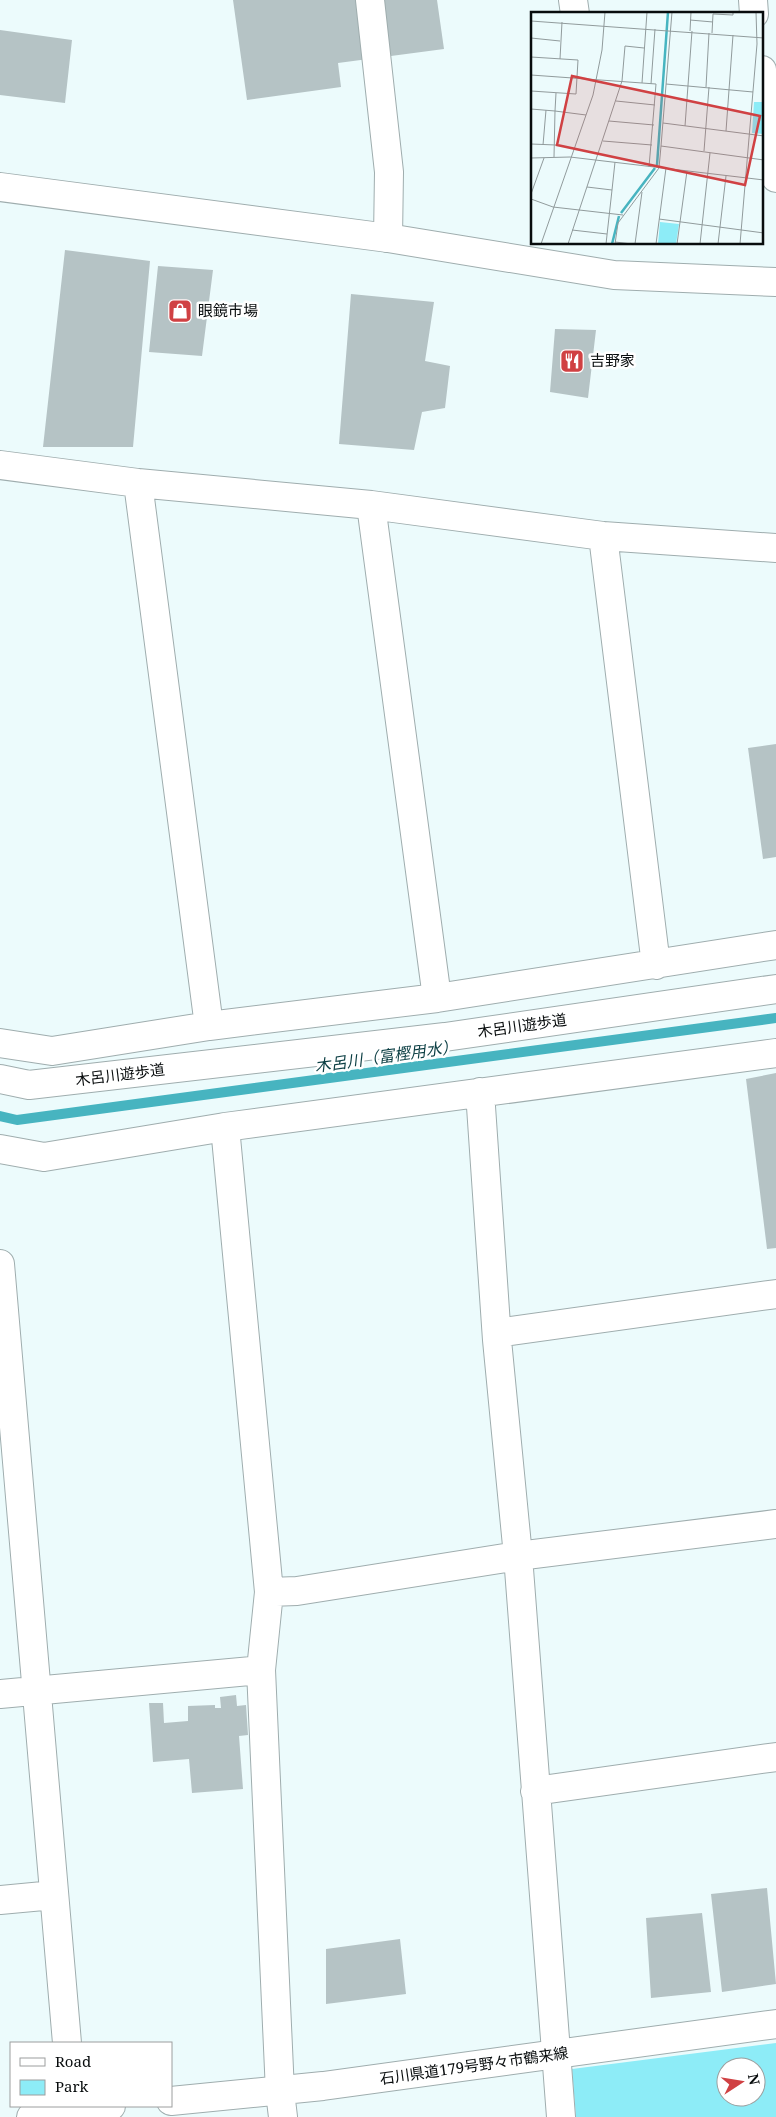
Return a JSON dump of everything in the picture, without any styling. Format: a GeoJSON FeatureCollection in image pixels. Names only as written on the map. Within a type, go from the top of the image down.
{"type":"FeatureCollection","features":[{"type":"Feature","properties":{"kind":"street"},"geometry":{"type":"LineString","coordinates":[[370,0],[390,172],[388,238]]}},
{"type":"Feature","properties":{"kind":"street"},"geometry":{"type":"LineString","coordinates":[[764,84],[776,178]]}},
{"type":"Feature","properties":{"kind":"street"},"geometry":{"type":"LineString","coordinates":[[0,187],[388,238],[614,275],[776,282]]}},
{"type":"Feature","properties":{"kind":"street"},"geometry":{"type":"LineString","coordinates":[[0,465],[138,483],[371,505],[603,536],[776,548]]}},
{"type":"Feature","properties":{"kind":"street"},"geometry":{"type":"LineString","coordinates":[[138,483],[209,1026]]}},
{"type":"Feature","properties":{"kind":"street"},"geometry":{"type":"LineString","coordinates":[[371,505],[437,998]]}},
{"type":"Feature","properties":{"kind":"street"},"geometry":{"type":"LineString","coordinates":[[603,536],[656,965]]}},
{"type":"Feature","properties":{"kind":"street"},"geometry":{"type":"LineString","coordinates":[[0,1043],[52,1051],[209,1026],[437,998],[776,945]]}},
{"type":"Feature","properties":{"kind":"street","name":"木呂川遊歩道"},"geometry":{"type":"LineString","coordinates":[[0,1079],[29,1085],[406,1042],[776,989]]}},
{"type":"Feature","properties":{"kind":"street"},"geometry":{"type":"LineString","coordinates":[[0,1149],[44,1157],[225,1127],[776,1053]]}},
{"type":"Feature","properties":{"kind":"street"},"geometry":{"type":"LineString","coordinates":[[480,1092],[497,1333],[518,1556],[555,2055],[562,2117]]}},
{"type":"Feature","properties":{"kind":"street"},"geometry":{"type":"LineString","coordinates":[[225,1127],[268,1592],[261,1670],[282,2104]]}},
{"type":"Feature","properties":{"kind":"street"},"geometry":{"type":"LineString","coordinates":[[0,1264],[8,1456],[36,1691],[67,2042]]}},
{"type":"Feature","properties":{"kind":"street"},"geometry":{"type":"LineString","coordinates":[[497,1333],[776,1294]]}},
{"type":"Feature","properties":{"kind":"street"},"geometry":{"type":"LineString","coordinates":[[268,1592],[297,1591],[518,1556],[776,1524]]}},
{"type":"Feature","properties":{"kind":"street"},"geometry":{"type":"LineString","coordinates":[[0,1694],[261,1670]]}},
{"type":"Feature","properties":{"kind":"street"},"geometry":{"type":"LineString","coordinates":[[535,1791],[776,1757]]}},
{"type":"Feature","properties":{"kind":"street"},"geometry":{"type":"LineString","coordinates":[[0,1900],[54,1895]]}},
{"type":"Feature","properties":{"kind":"street","name":"石川県道179号野々市鶴来線"},"geometry":{"type":"LineString","coordinates":[[172,2101],[282,2104],[555,2055],[776,2024]]}},
{"type":"Feature","properties":{"kind":"street"},"geometry":{"type":"LineString","coordinates":[[31,2117],[100,2109]]}},
{"type":"Feature","properties":{"kind":"green space"},"geometry":{"type":"Polygon","coordinates":[[[776,2043],[776,2117],[576,2117],[572,2069],[776,2043]]]}},
{"type":"Feature","properties":{"kind":"building"},"geometry":{"type":"Polygon","coordinates":[[[233,0],[437,0],[444,49],[338,63],[341,87],[247,100],[233,0]]]}},
{"type":"Feature","properties":{"kind":"building"},"geometry":{"type":"Polygon","coordinates":[[[0,30],[72,40],[65,103],[0,95],[0,30]]]}},
{"type":"Feature","properties":{"kind":"building"},"geometry":{"type":"Polygon","coordinates":[[[65,250],[150,261],[133,447],[43,447],[65,250]]]}},
{"type":"Feature","properties":{"kind":"building","name":"眼鏡市場"},"geometry":{"type":"Polygon","coordinates":[[[158,266],[213,270],[202,356],[149,352],[158,266]]]}},
{"type":"Feature","properties":{"kind":"building"},"geometry":{"type":"Polygon","coordinates":[[[351,294],[434,302],[425,361],[450,366],[445,408],[422,412],[414,450],[339,444],[351,294]]]}},
{"type":"Feature","properties":{"kind":"building","name":"吉野家"},"geometry":{"type":"Polygon","coordinates":[[[555,329],[596,330],[588,398],[550,392],[555,329]]]}},
{"type":"Feature","properties":{"kind":"building"},"geometry":{"type":"Polygon","coordinates":[[[776,744],[776,857],[763,859],[748,748],[776,744]]]}},
{"type":"Feature","properties":{"kind":"building"},"geometry":{"type":"Polygon","coordinates":[[[776,1073],[776,1248],[767,1249],[746,1079],[776,1073]]]}},
{"type":"Feature","properties":{"kind":"building"},"geometry":{"type":"Polygon","coordinates":[[[236,1695],[237,1706],[246,1705],[248,1735],[239,1736],[243,1789],[192,1793],[189,1759],[153,1762],[149,1703],[163,1703],[164,1723],[188,1721],[188,1706],[215,1705],[215,1708],[221,1708],[220,1697],[236,1695]]]}},
{"type":"Feature","properties":{"kind":"building"},"geometry":{"type":"Polygon","coordinates":[[[767,1888],[776,1984],[722,1992],[711,1894],[767,1888]]]}},
{"type":"Feature","properties":{"kind":"building"},"geometry":{"type":"Polygon","coordinates":[[[702,1913],[711,1992],[651,1998],[646,1918],[702,1913]]]}},
{"type":"Feature","properties":{"kind":"building"},"geometry":{"type":"Polygon","coordinates":[[[400,1939],[406,1994],[326,2004],[326,1949],[400,1939]]]}},
{"type":"Feature","properties":{"kind":"waterway","name":"木呂川（富樫用水）"},"geometry":{"type":"LineString","coordinates":[[0,1116],[17,1120],[776,1018]]}},
{"type":"Feature","properties":{"kind":"place","name":"眼鏡市場"},"geometry":{"type":"Point","coordinates":[180,311]}},
{"type":"Feature","properties":{"kind":"place","name":"吉野家"},"geometry":{"type":"Point","coordinates":[572,361]}}]}
